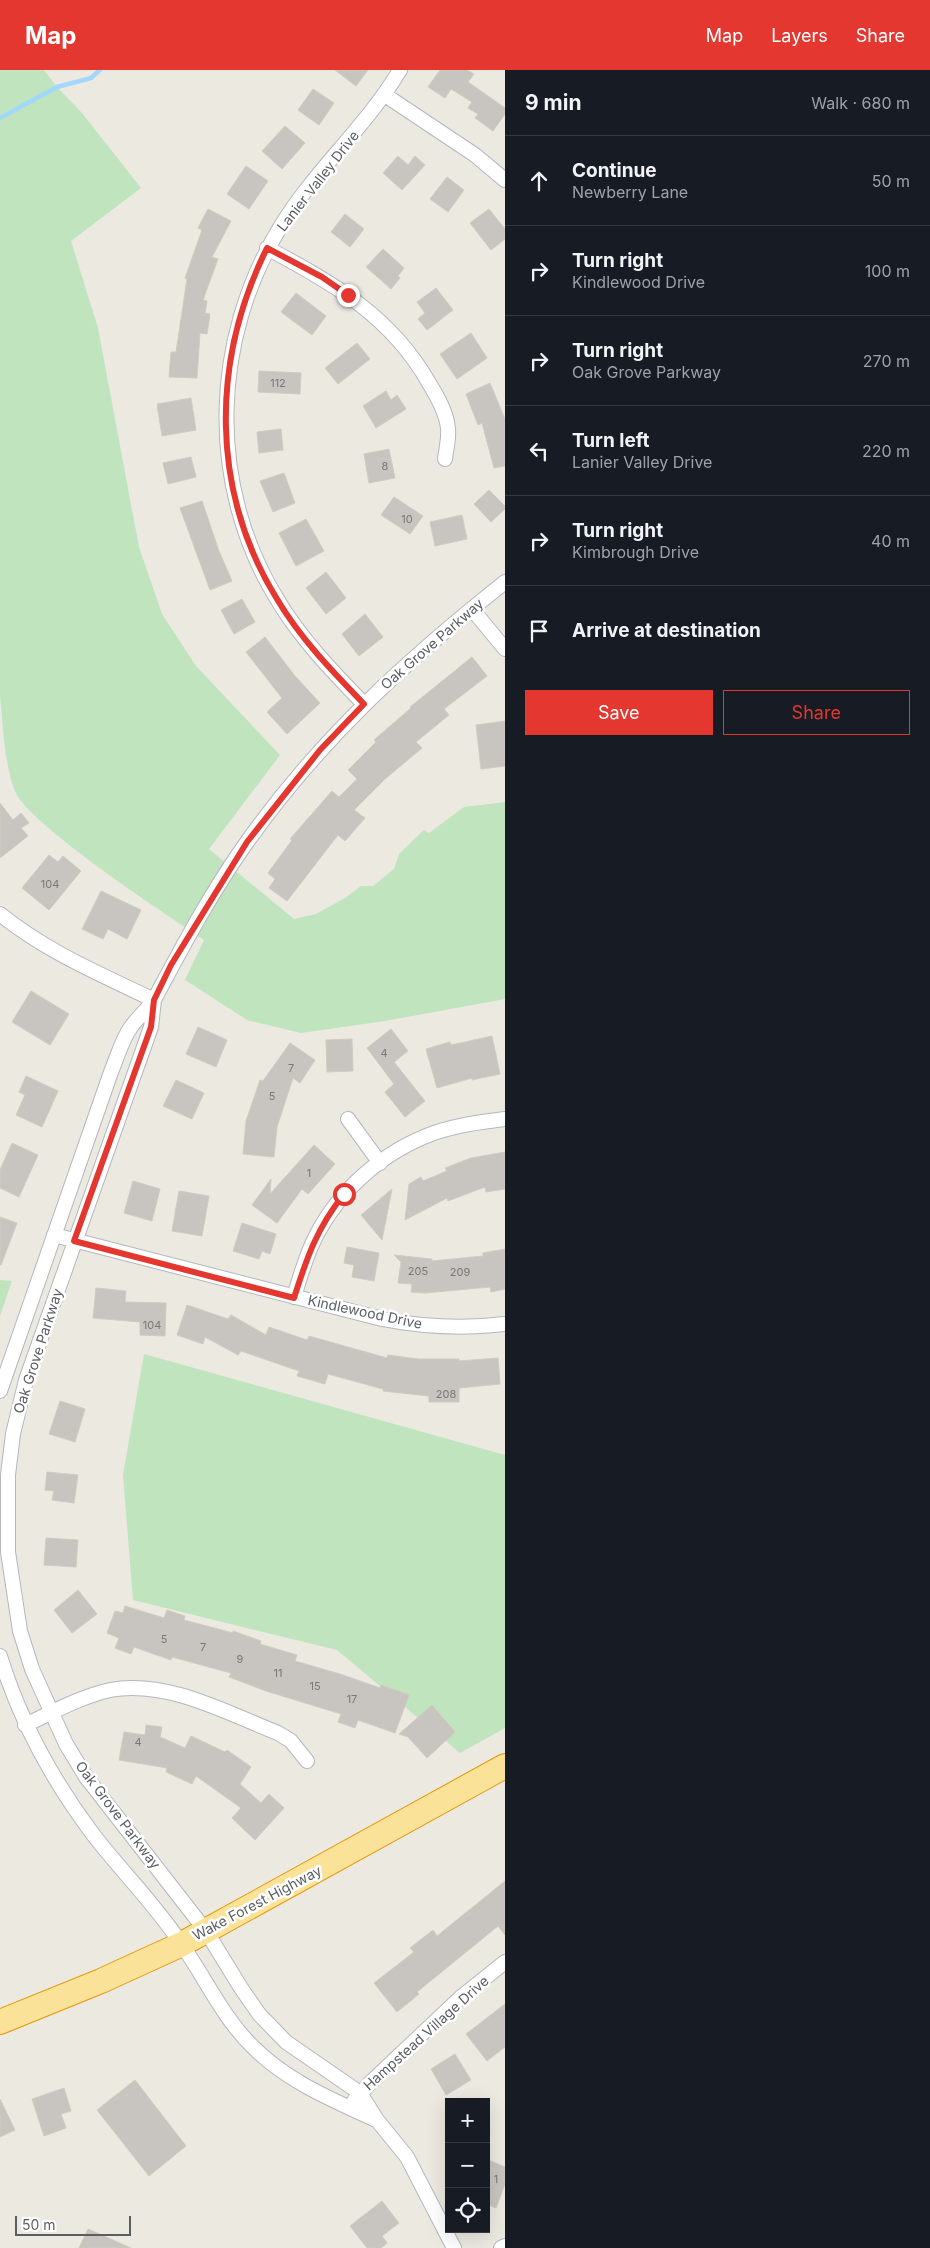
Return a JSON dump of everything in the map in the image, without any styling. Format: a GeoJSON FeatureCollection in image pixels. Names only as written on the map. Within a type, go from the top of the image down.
{"type":"FeatureCollection","features":[{"type":"Feature","properties":{"kind":"highway","name":"Wake Forest Highway"},"geometry":{"type":"LineString","coordinates":[[0,2022],[101,1981],[182,1944],[505,1766]]}},
{"type":"Feature","properties":{"kind":"street","name":"Lanier Valley Drive"},"geometry":{"type":"LineString","coordinates":[[364,704],[311,646],[276,599],[253,552],[233,490],[226,438],[228,374],[240,315],[267,248],[301,198],[385,95],[400,70]]}},
{"type":"Feature","properties":{"kind":"street"},"geometry":{"type":"LineString","coordinates":[[385,95],[475,154],[505,180]]}},
{"type":"Feature","properties":{"kind":"street"},"geometry":{"type":"LineString","coordinates":[[267,248],[322,277],[348,295],[378,319],[401,342],[422,370],[444,412],[448,429],[445,459]]}},
{"type":"Feature","properties":{"kind":"street","name":"Oak Grove Parkway"},"geometry":{"type":"LineString","coordinates":[[0,1391],[111,1072],[130,1028],[154,1000],[171,965],[247,842],[320,750],[364,704],[411,660],[505,582]]}},
{"type":"Feature","properties":{"kind":"street"},"geometry":{"type":"LineString","coordinates":[[472,609],[505,650]]}},
{"type":"Feature","properties":{"kind":"street"},"geometry":{"type":"LineString","coordinates":[[0,914],[55,952],[154,1000]]}},
{"type":"Feature","properties":{"kind":"street","name":"Oak Grove Parkway"},"geometry":{"type":"LineString","coordinates":[[154,1000],[151,1027],[26,1380],[13,1434],[4,1507],[8,1552],[20,1631],[32,1668],[66,1744],[86,1777],[206,1931],[240,1988],[272,2028],[309,2059],[360,2093]]}},
{"type":"Feature","properties":{"kind":"street"},"geometry":{"type":"LineString","coordinates":[[348,1119],[380,1163]]}},
{"type":"Feature","properties":{"kind":"street"},"geometry":{"type":"LineString","coordinates":[[294,1298],[315,1237],[329,1213],[344,1194],[380,1163],[418,1140],[436,1133],[460,1126],[505,1119]]}},
{"type":"Feature","properties":{"kind":"street","name":"Kindlewood Drive"},"geometry":{"type":"LineString","coordinates":[[54,1235],[294,1298],[405,1323],[462,1327],[505,1324]]}},
{"type":"Feature","properties":{"kind":"street"},"geometry":{"type":"LineString","coordinates":[[0,1656],[25,1725],[44,1762],[70,1803],[182,1944],[226,2016],[253,2047],[290,2077],[316,2092],[377,2120]]}},
{"type":"Feature","properties":{"kind":"street"},"geometry":{"type":"LineString","coordinates":[[25,1725],[86,1697],[111,1690],[156,1689],[180,1694],[278,1733],[291,1741],[307,1761]]}},
{"type":"Feature","properties":{"kind":"street","name":"Hampstead Village Drive"},"geometry":{"type":"LineString","coordinates":[[350,2108],[360,2093],[460,1998],[505,1962]]}},
{"type":"Feature","properties":{"kind":"street"},"geometry":{"type":"LineString","coordinates":[[360,2093],[377,2120],[406,2157],[454,2248]]}},
{"type":"Feature","properties":{"kind":"street"},"geometry":{"type":"LineString","coordinates":[[501,2248],[505,2246]]}},
{"type":"Feature","properties":{"kind":"green space"},"geometry":{"type":"Polygon","coordinates":[[[0,70],[44,70],[57,87],[82,113],[141,188],[71,241],[98,328],[139,547],[162,614],[196,666],[280,755],[209,849],[294,919],[316,914],[345,898],[361,886],[373,886],[394,869],[399,854],[424,830],[429,833],[464,807],[505,802],[505,999],[385,1021],[301,1033],[247,1020],[185,980],[204,940],[131,891],[43,824],[24,804],[14,789],[6,755],[0,695],[0,70]]]}},
{"type":"Feature","properties":{"kind":"green space"},"geometry":{"type":"Polygon","coordinates":[[[0,1280],[12,1281],[0,1316],[0,1280]]]}},
{"type":"Feature","properties":{"kind":"green space"},"geometry":{"type":"Polygon","coordinates":[[[144,1354],[505,1455],[505,1728],[460,1753],[337,1650],[133,1600],[123,1475],[144,1354]]]}},
{"type":"Feature","properties":{"kind":"building"},"geometry":{"type":"Polygon","coordinates":[[[335,70],[368,70],[356,86],[335,70]]]}},
{"type":"Feature","properties":{"kind":"building"},"geometry":{"type":"Polygon","coordinates":[[[440,70],[467,70],[474,74],[468,82],[505,108],[505,114],[493,131],[475,118],[478,114],[468,108],[472,102],[451,89],[445,98],[428,87],[440,70]]]}},
{"type":"Feature","properties":{"kind":"building"},"geometry":{"type":"Polygon","coordinates":[[[313,89],[334,103],[319,125],[298,110],[313,89]]]}},
{"type":"Feature","properties":{"kind":"building"},"geometry":{"type":"Polygon","coordinates":[[[285,126],[305,143],[282,169],[262,151],[285,126]]]}},
{"type":"Feature","properties":{"kind":"building"},"geometry":{"type":"Polygon","coordinates":[[[398,156],[408,165],[415,156],[425,165],[402,190],[383,173],[398,156]]]}},
{"type":"Feature","properties":{"kind":"building"},"geometry":{"type":"Polygon","coordinates":[[[246,166],[268,181],[249,209],[227,194],[246,166]]]}},
{"type":"Feature","properties":{"kind":"building"},"geometry":{"type":"Polygon","coordinates":[[[447,177],[464,190],[448,212],[430,199],[447,177]]]}},
{"type":"Feature","properties":{"kind":"building"},"geometry":{"type":"Polygon","coordinates":[[[208,209],[231,221],[212,257],[218,259],[203,300],[207,301],[205,313],[210,314],[207,334],[200,333],[197,378],[169,377],[171,352],[176,352],[187,279],[185,278],[202,230],[198,228],[208,209]]]}},
{"type":"Feature","properties":{"kind":"building"},"geometry":{"type":"Polygon","coordinates":[[[489,209],[505,229],[505,239],[491,250],[470,223],[489,209]]]}},
{"type":"Feature","properties":{"kind":"building"},"geometry":{"type":"Polygon","coordinates":[[[345,214],[364,229],[350,247],[331,232],[345,214]]]}},
{"type":"Feature","properties":{"kind":"building"},"geometry":{"type":"Polygon","coordinates":[[[383,249],[404,268],[398,276],[400,278],[391,289],[366,267],[383,249]]]}},
{"type":"Feature","properties":{"kind":"building"},"geometry":{"type":"Polygon","coordinates":[[[436,288],[453,310],[427,330],[418,319],[425,313],[417,302],[436,288]]]}},
{"type":"Feature","properties":{"kind":"building"},"geometry":{"type":"Polygon","coordinates":[[[296,293],[326,316],[312,335],[281,312],[296,293]]]}},
{"type":"Feature","properties":{"kind":"building"},"geometry":{"type":"Polygon","coordinates":[[[471,333],[487,358],[457,379],[440,354],[471,333]]]}},
{"type":"Feature","properties":{"kind":"building"},"geometry":{"type":"Polygon","coordinates":[[[357,343],[370,359],[338,384],[325,368],[357,343]]]}},
{"type":"Feature","properties":{"kind":"building"},"geometry":{"type":"Polygon","coordinates":[[[259,371],[301,373],[300,394],[258,392],[259,371]]]}},
{"type":"Feature","properties":{"kind":"building"},"geometry":{"type":"Polygon","coordinates":[[[490,383],[505,419],[505,466],[494,468],[482,423],[478,425],[466,394],[490,383]]]}},
{"type":"Feature","properties":{"kind":"building"},"geometry":{"type":"Polygon","coordinates":[[[386,391],[391,400],[397,395],[406,409],[376,428],[363,406],[386,391]]]}},
{"type":"Feature","properties":{"kind":"building"},"geometry":{"type":"Polygon","coordinates":[[[191,398],[196,430],[162,436],[157,404],[191,398]]]}},
{"type":"Feature","properties":{"kind":"building"},"geometry":{"type":"Polygon","coordinates":[[[281,429],[283,450],[259,453],[257,432],[281,429]]]}},
{"type":"Feature","properties":{"kind":"building"},"geometry":{"type":"Polygon","coordinates":[[[389,449],[395,478],[369,483],[364,454],[389,449]]]}},
{"type":"Feature","properties":{"kind":"building"},"geometry":{"type":"Polygon","coordinates":[[[191,457],[196,477],[168,484],[163,463],[191,457]]]}},
{"type":"Feature","properties":{"kind":"building"},"geometry":{"type":"Polygon","coordinates":[[[284,473],[295,503],[273,512],[260,481],[284,473]]]}},
{"type":"Feature","properties":{"kind":"building"},"geometry":{"type":"Polygon","coordinates":[[[489,490],[505,506],[505,509],[491,522],[474,504],[489,490]]]}},
{"type":"Feature","properties":{"kind":"building"},"geometry":{"type":"Polygon","coordinates":[[[394,497],[423,516],[410,534],[381,515],[394,497]]]}},
{"type":"Feature","properties":{"kind":"building"},"geometry":{"type":"Polygon","coordinates":[[[202,501],[219,551],[232,581],[210,590],[180,508],[202,501]]]}},
{"type":"Feature","properties":{"kind":"building"},"geometry":{"type":"Polygon","coordinates":[[[462,515],[467,539],[435,546],[430,522],[462,515]]]}},
{"type":"Feature","properties":{"kind":"building"},"geometry":{"type":"Polygon","coordinates":[[[306,519],[324,551],[296,566],[279,533],[306,519]]]}},
{"type":"Feature","properties":{"kind":"building"},"geometry":{"type":"Polygon","coordinates":[[[326,572],[346,598],[326,614],[306,588],[326,572]]]}},
{"type":"Feature","properties":{"kind":"building"},"geometry":{"type":"Polygon","coordinates":[[[242,599],[255,622],[234,634],[221,610],[242,599]]]}},
{"type":"Feature","properties":{"kind":"building"},"geometry":{"type":"Polygon","coordinates":[[[365,614],[383,637],[359,656],[342,634],[365,614]]]}},
{"type":"Feature","properties":{"kind":"building"},"geometry":{"type":"Polygon","coordinates":[[[265,637],[295,676],[320,703],[287,734],[267,712],[282,698],[246,652],[265,637]]]}},
{"type":"Feature","properties":{"kind":"building"},"geometry":{"type":"Polygon","coordinates":[[[472,657],[487,676],[444,709],[449,715],[416,742],[422,748],[385,779],[354,810],[365,818],[345,841],[338,835],[287,901],[269,888],[275,879],[268,873],[292,840],[290,839],[332,791],[339,797],[357,779],[348,770],[376,742],[374,740],[410,707],[472,657]]]}},
{"type":"Feature","properties":{"kind":"building"},"geometry":{"type":"Polygon","coordinates":[[[505,721],[505,766],[481,769],[476,725],[505,721]]]}},
{"type":"Feature","properties":{"kind":"building"},"geometry":{"type":"Polygon","coordinates":[[[0,803],[13,820],[21,813],[29,823],[21,828],[28,836],[0,858],[0,803]]]}},
{"type":"Feature","properties":{"kind":"building"},"geometry":{"type":"Polygon","coordinates":[[[49,855],[58,862],[63,856],[81,871],[49,910],[22,888],[49,855]]]}},
{"type":"Feature","properties":{"kind":"building"},"geometry":{"type":"Polygon","coordinates":[[[101,891],[141,910],[127,939],[108,929],[103,939],[82,929],[101,891]]]}},
{"type":"Feature","properties":{"kind":"building"},"geometry":{"type":"Polygon","coordinates":[[[31,991],[69,1014],[50,1045],[12,1022],[31,991]]]}},
{"type":"Feature","properties":{"kind":"building"},"geometry":{"type":"Polygon","coordinates":[[[198,1027],[227,1040],[216,1067],[186,1054],[198,1027]]]}},
{"type":"Feature","properties":{"kind":"building"},"geometry":{"type":"Polygon","coordinates":[[[391,1029],[408,1051],[394,1062],[425,1101],[405,1117],[385,1092],[394,1084],[367,1048],[391,1029]]]}},
{"type":"Feature","properties":{"kind":"building"},"geometry":{"type":"Polygon","coordinates":[[[492,1036],[500,1074],[472,1080],[472,1078],[437,1088],[426,1049],[450,1042],[451,1045],[492,1036]]]}},
{"type":"Feature","properties":{"kind":"building"},"geometry":{"type":"Polygon","coordinates":[[[352,1039],[353,1071],[327,1072],[326,1040],[352,1039]]]}},
{"type":"Feature","properties":{"kind":"building"},"geometry":{"type":"Polygon","coordinates":[[[290,1043],[315,1060],[300,1083],[293,1078],[277,1127],[274,1157],[243,1154],[246,1121],[260,1080],[263,1081],[290,1043]]]}},
{"type":"Feature","properties":{"kind":"building"},"geometry":{"type":"Polygon","coordinates":[[[26,1076],[58,1091],[42,1127],[16,1115],[25,1095],[19,1092],[26,1076]]]}},
{"type":"Feature","properties":{"kind":"building"},"geometry":{"type":"Polygon","coordinates":[[[176,1080],[204,1093],[192,1119],[163,1106],[176,1080]]]}},
{"type":"Feature","properties":{"kind":"building"},"geometry":{"type":"Polygon","coordinates":[[[12,1143],[38,1155],[19,1197],[0,1188],[0,1170],[12,1143]]]}},
{"type":"Feature","properties":{"kind":"building"},"geometry":{"type":"Polygon","coordinates":[[[314,1145],[335,1164],[308,1194],[302,1189],[277,1223],[252,1205],[271,1179],[270,1194],[314,1145]]]}},
{"type":"Feature","properties":{"kind":"building"},"geometry":{"type":"Polygon","coordinates":[[[505,1152],[505,1189],[486,1192],[485,1187],[448,1201],[447,1198],[405,1220],[409,1184],[421,1177],[423,1181],[447,1171],[445,1168],[471,1158],[505,1152]]]}},
{"type":"Feature","properties":{"kind":"building"},"geometry":{"type":"Polygon","coordinates":[[[133,1181],[160,1189],[152,1221],[124,1213],[133,1181]]]}},
{"type":"Feature","properties":{"kind":"building"},"geometry":{"type":"Polygon","coordinates":[[[392,1189],[382,1240],[361,1215],[392,1189]]]}},
{"type":"Feature","properties":{"kind":"building"},"geometry":{"type":"Polygon","coordinates":[[[179,1191],[209,1196],[202,1236],[172,1231],[179,1191]]]}},
{"type":"Feature","properties":{"kind":"building"},"geometry":{"type":"Polygon","coordinates":[[[0,1217],[17,1223],[1,1265],[0,1265],[0,1217]]]}},
{"type":"Feature","properties":{"kind":"building"},"geometry":{"type":"Polygon","coordinates":[[[242,1223],[276,1234],[270,1254],[262,1251],[259,1259],[233,1251],[242,1223]]]}},
{"type":"Feature","properties":{"kind":"building"},"geometry":{"type":"Polygon","coordinates":[[[347,1247],[379,1253],[374,1281],[352,1277],[354,1265],[344,1263],[347,1247]]]}},
{"type":"Feature","properties":{"kind":"building"},"geometry":{"type":"Polygon","coordinates":[[[505,1249],[505,1289],[491,1292],[490,1287],[425,1293],[411,1292],[412,1284],[398,1283],[401,1262],[394,1255],[432,1259],[432,1261],[483,1256],[483,1253],[505,1249]]]}},
{"type":"Feature","properties":{"kind":"building"},"geometry":{"type":"Polygon","coordinates":[[[96,1288],[126,1291],[125,1302],[166,1303],[165,1336],[140,1335],[140,1322],[93,1318],[96,1288]]]}},
{"type":"Feature","properties":{"kind":"building"},"geometry":{"type":"Polygon","coordinates":[[[187,1305],[228,1319],[231,1315],[266,1335],[269,1327],[307,1340],[309,1336],[387,1358],[388,1355],[418,1359],[459,1359],[459,1361],[498,1358],[500,1384],[459,1388],[459,1402],[429,1402],[429,1396],[383,1391],[383,1389],[328,1374],[325,1384],[297,1376],[299,1371],[241,1351],[238,1355],[205,1337],[203,1344],[177,1335],[187,1305]]]}},
{"type":"Feature","properties":{"kind":"building"},"geometry":{"type":"Polygon","coordinates":[[[60,1401],[85,1409],[75,1442],[49,1434],[60,1401]]]}},
{"type":"Feature","properties":{"kind":"building"},"geometry":{"type":"Polygon","coordinates":[[[47,1472],[78,1475],[74,1503],[52,1500],[54,1491],[45,1490],[47,1472]]]}},
{"type":"Feature","properties":{"kind":"building"},"geometry":{"type":"Polygon","coordinates":[[[46,1538],[78,1540],[76,1567],[44,1565],[46,1538]]]}},
{"type":"Feature","properties":{"kind":"building"},"geometry":{"type":"Polygon","coordinates":[[[78,1590],[97,1614],[72,1633],[54,1610],[78,1590]]]}},
{"type":"Feature","properties":{"kind":"building"},"geometry":{"type":"Polygon","coordinates":[[[125,1606],[164,1618],[167,1610],[185,1616],[184,1620],[233,1633],[233,1631],[261,1641],[260,1644],[297,1655],[295,1661],[380,1688],[381,1685],[409,1695],[395,1733],[358,1720],[355,1728],[338,1722],[341,1714],[266,1691],[229,1677],[231,1673],[172,1657],[171,1660],[134,1647],[131,1654],[115,1648],[119,1638],[107,1633],[115,1611],[123,1613],[125,1606]]]}},
{"type":"Feature","properties":{"kind":"building"},"geometry":{"type":"Polygon","coordinates":[[[432,1705],[455,1732],[427,1758],[408,1737],[399,1734],[432,1705]]]}},
{"type":"Feature","properties":{"kind":"building"},"geometry":{"type":"Polygon","coordinates":[[[146,1725],[162,1727],[160,1737],[185,1748],[191,1736],[225,1752],[227,1750],[251,1767],[240,1784],[261,1803],[269,1794],[284,1808],[255,1840],[232,1818],[241,1808],[196,1776],[192,1784],[166,1772],[167,1768],[119,1760],[124,1732],[145,1735],[146,1725]]]}},
{"type":"Feature","properties":{"kind":"building"},"geometry":{"type":"Polygon","coordinates":[[[505,1881],[505,1935],[498,1926],[417,1992],[419,1994],[397,2012],[374,1983],[414,1952],[410,1948],[433,1930],[437,1936],[505,1881]]]}},
{"type":"Feature","properties":{"kind":"building"},"geometry":{"type":"Polygon","coordinates":[[[505,2004],[505,2047],[487,2061],[466,2034],[505,2004]]]}},
{"type":"Feature","properties":{"kind":"building"},"geometry":{"type":"Polygon","coordinates":[[[455,2054],[471,2080],[446,2095],[431,2069],[455,2054]]]}},
{"type":"Feature","properties":{"kind":"building"},"geometry":{"type":"Polygon","coordinates":[[[135,2080],[186,2146],[149,2176],[97,2110],[135,2080]]]}},
{"type":"Feature","properties":{"kind":"building"},"geometry":{"type":"Polygon","coordinates":[[[64,2088],[71,2111],[61,2114],[66,2128],[44,2136],[32,2099],[64,2088]]]}},
{"type":"Feature","properties":{"kind":"building"},"geometry":{"type":"Polygon","coordinates":[[[0,2099],[15,2130],[0,2137],[0,2099]]]}},
{"type":"Feature","properties":{"kind":"building"},"geometry":{"type":"Polygon","coordinates":[[[490,2161],[505,2167],[505,2184],[496,2208],[490,2206],[490,2161]]]}},
{"type":"Feature","properties":{"kind":"building"},"geometry":{"type":"Polygon","coordinates":[[[382,2201],[399,2223],[382,2236],[387,2243],[381,2248],[367,2248],[350,2226],[382,2201]]]}},
{"type":"Feature","properties":{"kind":"building"},"geometry":{"type":"Polygon","coordinates":[[[88,2229],[131,2248],[79,2248],[88,2229]]]}},
{"type":"Feature","properties":{"kind":"waterway"},"geometry":{"type":"LineString","coordinates":[[0,118],[57,87],[91,78],[100,70]]}},
{"type":"Feature","properties":{"kind":"route"},"geometry":{"type":"LineString","coordinates":[[344,1194],[329,1213],[315,1237],[294,1298],[74,1241],[151,1027],[154,1000],[171,965],[247,842],[320,750],[364,704],[311,646],[276,599],[253,552],[241,519],[233,490],[226,438],[226,401],[231,351],[240,315],[258,266],[267,248],[322,277],[348,295]]}}]}
